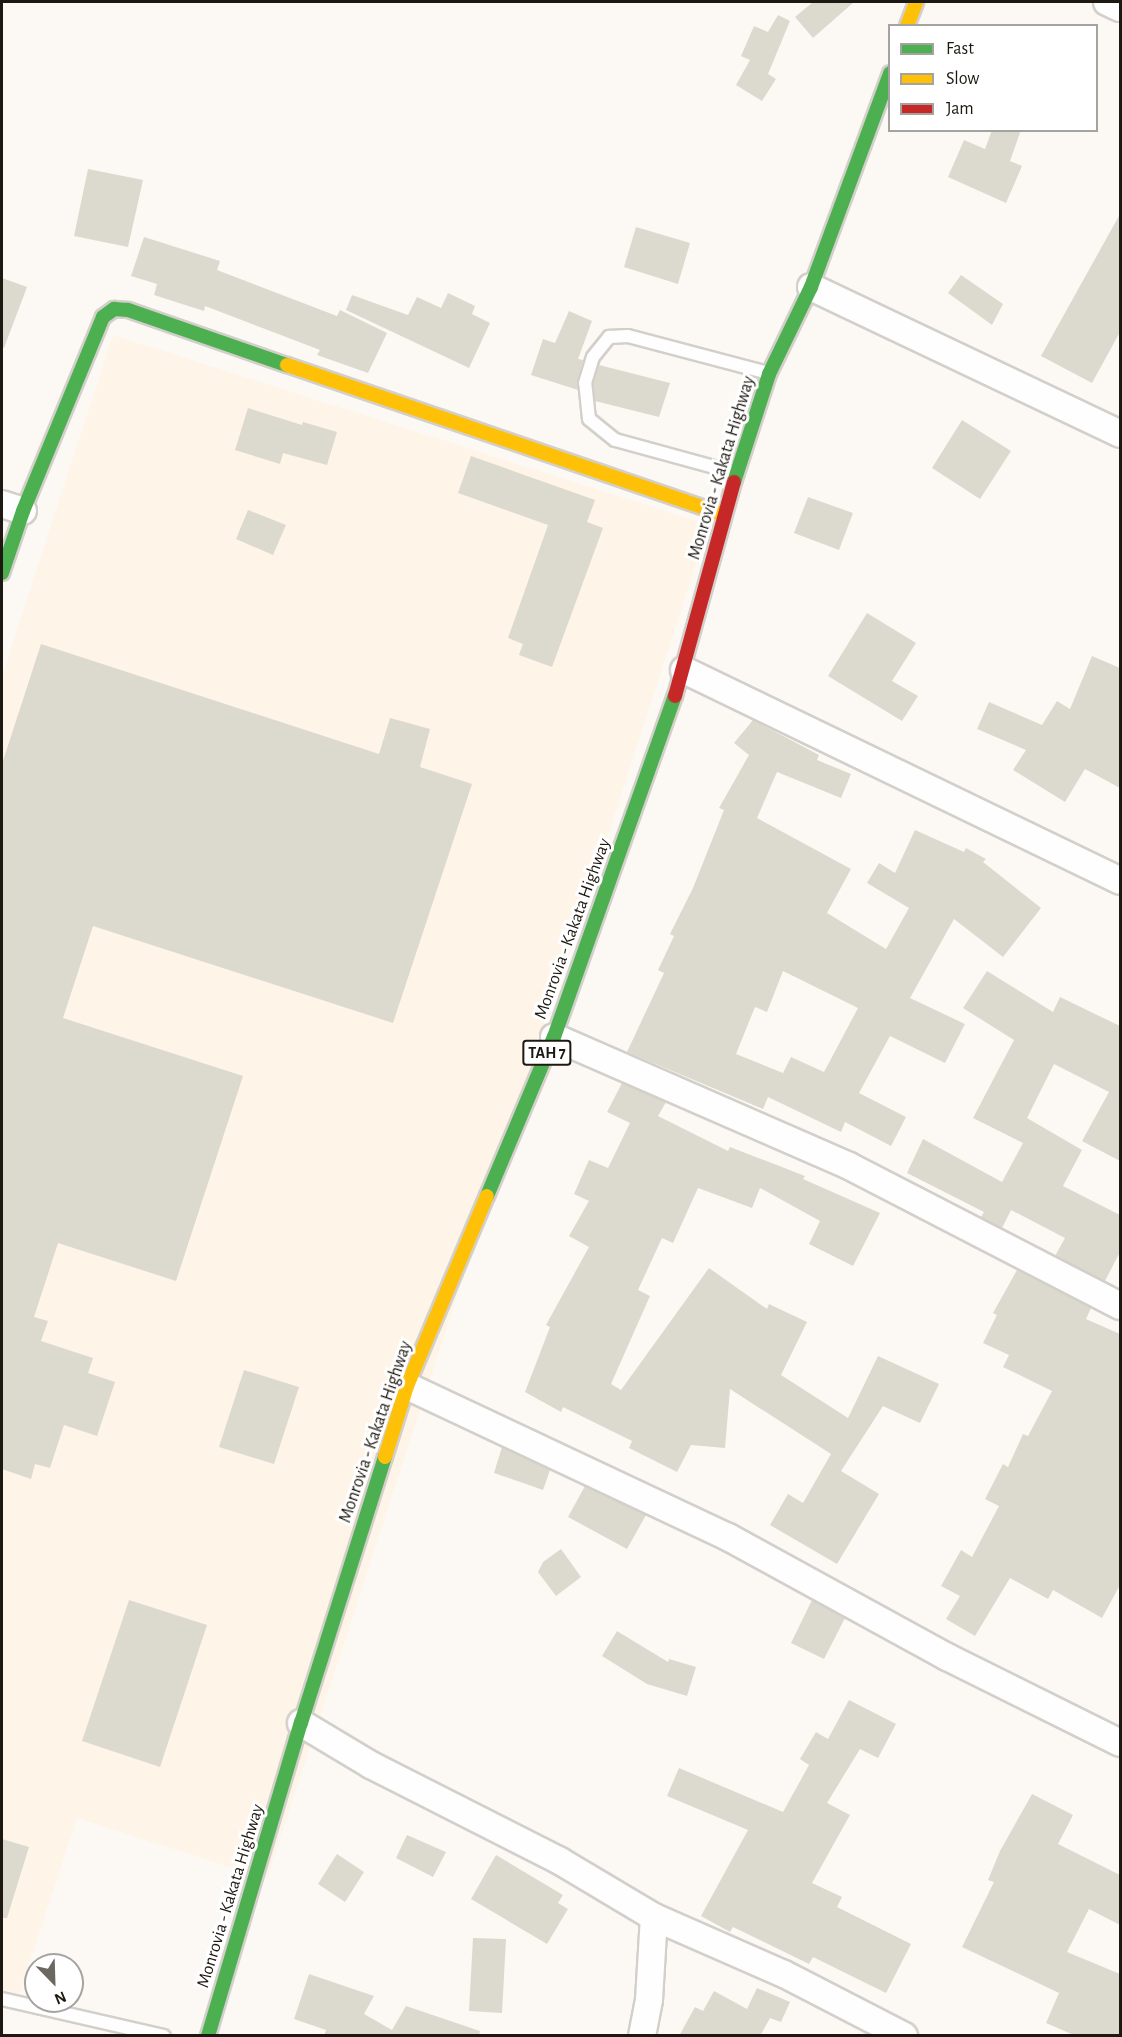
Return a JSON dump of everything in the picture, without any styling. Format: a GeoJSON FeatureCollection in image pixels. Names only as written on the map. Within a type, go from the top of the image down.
{"type":"FeatureCollection","features":[{"type":"Feature","properties":{"kind":"main road"},"geometry":{"type":"LineString","coordinates":[[908,24],[916,2]]}},
{"type":"Feature","properties":{"kind":"main road","name":"Monrovia - Kakata Highway"},"geometry":{"type":"LineString","coordinates":[[208,2036],[301,1723],[407,1386],[554,1037],[684,670],[724,515],[769,374],[811,287],[888,78]]}},
{"type":"Feature","properties":{"kind":"main road"},"geometry":{"type":"LineString","coordinates":[[2,573],[12,508],[103,317],[114,309],[128,310],[724,515]]}},
{"type":"Feature","properties":{"kind":"street"},"geometry":{"type":"LineString","coordinates":[[1107,2],[1120,8]]}},
{"type":"Feature","properties":{"kind":"street"},"geometry":{"type":"LineString","coordinates":[[811,287],[1120,434]]}},
{"type":"Feature","properties":{"kind":"street"},"geometry":{"type":"LineString","coordinates":[[684,670],[1120,881]]}},
{"type":"Feature","properties":{"kind":"street"},"geometry":{"type":"LineString","coordinates":[[554,1037],[849,1166],[1120,1306]]}},
{"type":"Feature","properties":{"kind":"street"},"geometry":{"type":"LineString","coordinates":[[407,1386],[728,1538],[947,1657],[1120,1743]]}},
{"type":"Feature","properties":{"kind":"street"},"geometry":{"type":"LineString","coordinates":[[301,1723],[371,1765],[560,1861],[654,1917],[784,1974],[904,2036]]}},
{"type":"Feature","properties":{"kind":"street"},"geometry":{"type":"LineString","coordinates":[[642,2036],[649,2000],[654,1917]]}},
{"type":"Feature","properties":{"kind":"lane"},"geometry":{"type":"LineString","coordinates":[[738,473],[615,440],[589,419],[585,383],[593,357],[609,337],[628,336],[769,374]]}},
{"type":"Feature","properties":{"kind":"lane"},"geometry":{"type":"LineString","coordinates":[[2,1999],[164,2036]]}},
{"type":"Feature","properties":{"kind":"shaded area"},"geometry":{"type":"Polygon","coordinates":[[[113,335],[709,525],[267,1879],[77,1818],[33,1953],[24,1953],[24,1979],[18,1997],[2,1992],[2,676],[113,335]]]}},
{"type":"Feature","properties":{"kind":"building"},"geometry":{"type":"Polygon","coordinates":[[[813,2],[854,2],[813,38],[795,17],[813,2]]]}},
{"type":"Feature","properties":{"kind":"building"},"geometry":{"type":"Polygon","coordinates":[[[778,15],[790,21],[768,74],[776,79],[762,101],[736,85],[750,60],[741,56],[754,26],[768,32],[778,15]]]}},
{"type":"Feature","properties":{"kind":"building"},"geometry":{"type":"Polygon","coordinates":[[[991,132],[1020,132],[1010,161],[1022,166],[1006,203],[948,177],[964,140],[985,149],[991,132]]]}},
{"type":"Feature","properties":{"kind":"building"},"geometry":{"type":"Polygon","coordinates":[[[88,169],[143,180],[128,247],[74,236],[88,169]]]}},
{"type":"Feature","properties":{"kind":"building"},"geometry":{"type":"Polygon","coordinates":[[[1120,214],[1120,332],[1092,383],[1041,356],[1120,214]]]}},
{"type":"Feature","properties":{"kind":"building"},"geometry":{"type":"Polygon","coordinates":[[[636,227],[690,243],[678,284],[624,267],[636,227]]]}},
{"type":"Feature","properties":{"kind":"building"},"geometry":{"type":"Polygon","coordinates":[[[144,237],[220,261],[217,270],[337,316],[340,310],[387,333],[368,373],[317,355],[320,350],[205,306],[204,311],[154,295],[157,284],[131,276],[144,237]]]}},
{"type":"Feature","properties":{"kind":"building"},"geometry":{"type":"Polygon","coordinates":[[[961,275],[1003,304],[992,325],[948,293],[961,275]]]}},
{"type":"Feature","properties":{"kind":"building"},"geometry":{"type":"Polygon","coordinates":[[[2,278],[27,287],[4,348],[2,347],[2,278]]]}},
{"type":"Feature","properties":{"kind":"building"},"geometry":{"type":"Polygon","coordinates":[[[448,293],[475,306],[472,314],[490,323],[469,368],[346,310],[352,295],[408,315],[417,297],[441,308],[448,293]]]}},
{"type":"Feature","properties":{"kind":"building"},"geometry":{"type":"Polygon","coordinates":[[[569,311],[592,321],[578,359],[583,360],[577,381],[578,390],[531,375],[543,339],[555,343],[569,311]]]}},
{"type":"Feature","properties":{"kind":"building"},"geometry":{"type":"Polygon","coordinates":[[[599,365],[670,383],[659,417],[595,401],[593,384],[599,365]]]}},
{"type":"Feature","properties":{"kind":"building"},"geometry":{"type":"Polygon","coordinates":[[[248,408],[302,425],[303,422],[337,432],[327,465],[283,453],[280,464],[235,450],[248,408]]]}},
{"type":"Feature","properties":{"kind":"building"},"geometry":{"type":"Polygon","coordinates":[[[962,420],[1011,451],[980,499],[932,468],[962,420]]]}},
{"type":"Feature","properties":{"kind":"building"},"geometry":{"type":"Polygon","coordinates":[[[471,456],[595,500],[587,522],[603,528],[552,667],[519,655],[523,644],[508,638],[548,525],[458,493],[471,456]]]}},
{"type":"Feature","properties":{"kind":"building"},"geometry":{"type":"Polygon","coordinates":[[[808,497],[853,513],[839,550],[794,533],[808,497]]]}},
{"type":"Feature","properties":{"kind":"building"},"geometry":{"type":"Polygon","coordinates":[[[248,510],[286,525],[273,555],[236,539],[248,510]]]}},
{"type":"Feature","properties":{"kind":"building"},"geometry":{"type":"Polygon","coordinates":[[[867,613],[916,643],[892,681],[918,696],[902,721],[828,676],[867,613]]]}},
{"type":"Feature","properties":{"kind":"building"},"geometry":{"type":"Polygon","coordinates":[[[41,644],[379,754],[390,718],[430,729],[420,767],[472,784],[393,1023],[93,926],[63,1018],[243,1076],[176,1281],[58,1243],[34,1317],[48,1321],[41,1341],[93,1358],[88,1373],[115,1382],[97,1436],[64,1425],[50,1468],[35,1464],[31,1479],[2,1469],[2,764],[41,644]]]}},
{"type":"Feature","properties":{"kind":"building"},"geometry":{"type":"Polygon","coordinates":[[[1092,656],[1120,668],[1120,788],[1085,769],[1065,802],[1013,770],[1026,750],[977,729],[989,702],[1042,725],[1057,701],[1070,709],[1092,656]]]}},
{"type":"Feature","properties":{"kind":"building"},"geometry":{"type":"Polygon","coordinates":[[[753,720],[819,755],[817,760],[851,774],[841,798],[777,772],[757,818],[851,869],[827,913],[886,949],[909,908],[867,883],[879,863],[895,873],[915,830],[964,852],[966,848],[986,859],[983,862],[1041,908],[1003,957],[954,919],[910,998],[965,1024],[945,1063],[890,1036],[859,1093],[906,1117],[891,1146],[845,1122],[841,1132],[768,1097],[763,1109],[627,1052],[664,973],[658,970],[674,936],[670,934],[693,888],[724,810],[719,808],[749,755],[734,743],[753,720]],[[783,971],[767,1012],[755,1007],[736,1054],[783,1073],[791,1057],[824,1072],[858,1008],[783,971]]]}},
{"type":"Feature","properties":{"kind":"building"},"geometry":{"type":"Polygon","coordinates":[[[987,971],[1053,1012],[1060,997],[1120,1026],[1120,1161],[1082,1141],[1109,1092],[1054,1064],[1027,1118],[1082,1150],[1063,1186],[1120,1215],[1120,1252],[1105,1281],[1055,1256],[1065,1238],[1011,1210],[1002,1228],[981,1217],[984,1212],[907,1173],[923,1139],[1002,1182],[1023,1143],[973,1118],[1014,1040],[963,1008],[987,971]]]}},
{"type":"Feature","properties":{"kind":"building"},"geometry":{"type":"Polygon","coordinates":[[[622,1083],[666,1102],[658,1116],[728,1151],[730,1147],[805,1176],[803,1179],[880,1213],[853,1266],[809,1244],[820,1221],[760,1188],[752,1208],[698,1188],[673,1243],[662,1238],[638,1290],[650,1296],[611,1384],[621,1390],[709,1268],[767,1309],[769,1304],[807,1322],[781,1375],[848,1418],[878,1356],[939,1384],[920,1423],[883,1406],[841,1471],[879,1494],[837,1564],[770,1525],[788,1494],[803,1503],[831,1454],[730,1389],[725,1448],[691,1445],[677,1472],[629,1448],[632,1441],[563,1407],[561,1412],[525,1392],[550,1327],[546,1325],[589,1247],[569,1236],[589,1201],[574,1194],[589,1160],[608,1168],[630,1123],[607,1112],[622,1083]]]}},
{"type":"Feature","properties":{"kind":"building"},"geometry":{"type":"Polygon","coordinates":[[[1017,1270],[1091,1308],[1086,1319],[1120,1334],[1120,1585],[1102,1618],[1053,1590],[1048,1599],[1010,1578],[975,1636],[946,1619],[960,1596],[941,1586],[961,1550],[972,1557],[999,1506],[985,1499],[1003,1464],[1008,1467],[1023,1434],[1028,1436],[1052,1391],[1003,1367],[1009,1355],[983,1343],[997,1315],[993,1313],[1017,1270]]]}},
{"type":"Feature","properties":{"kind":"building"},"geometry":{"type":"Polygon","coordinates":[[[244,1370],[299,1387],[274,1464],[219,1447],[244,1370]]]}},
{"type":"Feature","properties":{"kind":"building"},"geometry":{"type":"Polygon","coordinates":[[[502,1447],[550,1470],[543,1490],[494,1473],[502,1447]]]}},
{"type":"Feature","properties":{"kind":"building"},"geometry":{"type":"Polygon","coordinates":[[[585,1486],[646,1515],[627,1549],[568,1517],[585,1486]]]}},
{"type":"Feature","properties":{"kind":"building"},"geometry":{"type":"Polygon","coordinates":[[[561,1549],[581,1577],[556,1596],[538,1572],[543,1562],[561,1549]]]}},
{"type":"Feature","properties":{"kind":"building"},"geometry":{"type":"Polygon","coordinates":[[[129,1600],[207,1625],[160,1767],[82,1741],[129,1600]]]}},
{"type":"Feature","properties":{"kind":"building"},"geometry":{"type":"Polygon","coordinates":[[[812,1600],[845,1618],[824,1659],[791,1643],[812,1600]]]}},
{"type":"Feature","properties":{"kind":"building"},"geometry":{"type":"Polygon","coordinates":[[[617,1631],[668,1662],[669,1659],[696,1667],[687,1696],[647,1684],[602,1656],[617,1631]]]}},
{"type":"Feature","properties":{"kind":"building"},"geometry":{"type":"Polygon","coordinates":[[[849,1700],[896,1724],[878,1758],[860,1749],[827,1803],[850,1815],[812,1883],[842,1897],[837,1907],[911,1944],[886,1993],[813,1957],[809,1964],[733,1927],[730,1932],[701,1916],[748,1830],[667,1796],[679,1768],[783,1812],[809,1765],[800,1759],[816,1732],[828,1739],[849,1700]]]}},
{"type":"Feature","properties":{"kind":"building"},"geometry":{"type":"Polygon","coordinates":[[[1032,1794],[1073,1815],[1058,1844],[1120,1875],[1120,1925],[1089,1909],[1067,1952],[1120,1974],[1120,2036],[1076,2036],[1046,2023],[1059,1993],[962,1947],[994,1882],[988,1880],[1000,1851],[1032,1794]]]}},
{"type":"Feature","properties":{"kind":"building"},"geometry":{"type":"Polygon","coordinates":[[[407,1835],[446,1852],[433,1877],[396,1858],[407,1835]]]}},
{"type":"Feature","properties":{"kind":"building"},"geometry":{"type":"Polygon","coordinates":[[[2,1839],[29,1847],[7,1918],[2,1918],[2,1839]]]}},
{"type":"Feature","properties":{"kind":"building"},"geometry":{"type":"Polygon","coordinates":[[[337,1854],[364,1872],[345,1902],[318,1884],[337,1854]]]}},
{"type":"Feature","properties":{"kind":"building"},"geometry":{"type":"Polygon","coordinates":[[[496,1855],[563,1895],[558,1903],[568,1909],[547,1944],[471,1899],[496,1855]]]}},
{"type":"Feature","properties":{"kind":"building"},"geometry":{"type":"Polygon","coordinates":[[[473,1938],[506,1939],[502,2013],[469,2011],[473,1938]]]}},
{"type":"Feature","properties":{"kind":"building"},"geometry":{"type":"Polygon","coordinates":[[[309,1974],[374,1996],[364,2014],[392,2030],[406,2006],[480,2031],[479,2036],[324,2036],[326,2030],[294,2019],[309,1974]]]}},
{"type":"Feature","properties":{"kind":"building"},"geometry":{"type":"Polygon","coordinates":[[[757,1988],[790,2002],[781,2022],[770,2018],[760,2036],[679,2036],[695,2007],[703,2011],[714,1991],[747,2009],[757,1988]]]}},
{"type":"Feature","properties":{"kind":"traffic: fast"},"geometry":{"type":"LineString","coordinates":[[734,482],[769,374],[811,287],[888,78]]}},
{"type":"Feature","properties":{"kind":"traffic: fast"},"geometry":{"type":"LineString","coordinates":[[2,573],[23,511],[103,317],[114,309],[128,310],[287,365]]}},
{"type":"Feature","properties":{"kind":"traffic: fast"},"geometry":{"type":"LineString","coordinates":[[487,1196],[554,1037],[675,696]]}},
{"type":"Feature","properties":{"kind":"traffic: fast"},"geometry":{"type":"LineString","coordinates":[[208,2036],[301,1723],[385,1457]]}},
{"type":"Feature","properties":{"kind":"traffic: slow"},"geometry":{"type":"LineString","coordinates":[[908,24],[916,2]]}},
{"type":"Feature","properties":{"kind":"traffic: slow"},"geometry":{"type":"LineString","coordinates":[[287,365],[724,515]]}},
{"type":"Feature","properties":{"kind":"traffic: slow"},"geometry":{"type":"LineString","coordinates":[[385,1457],[407,1386],[487,1196]]}},
{"type":"Feature","properties":{"kind":"traffic: jam"},"geometry":{"type":"LineString","coordinates":[[675,696],[734,482]]}}]}
